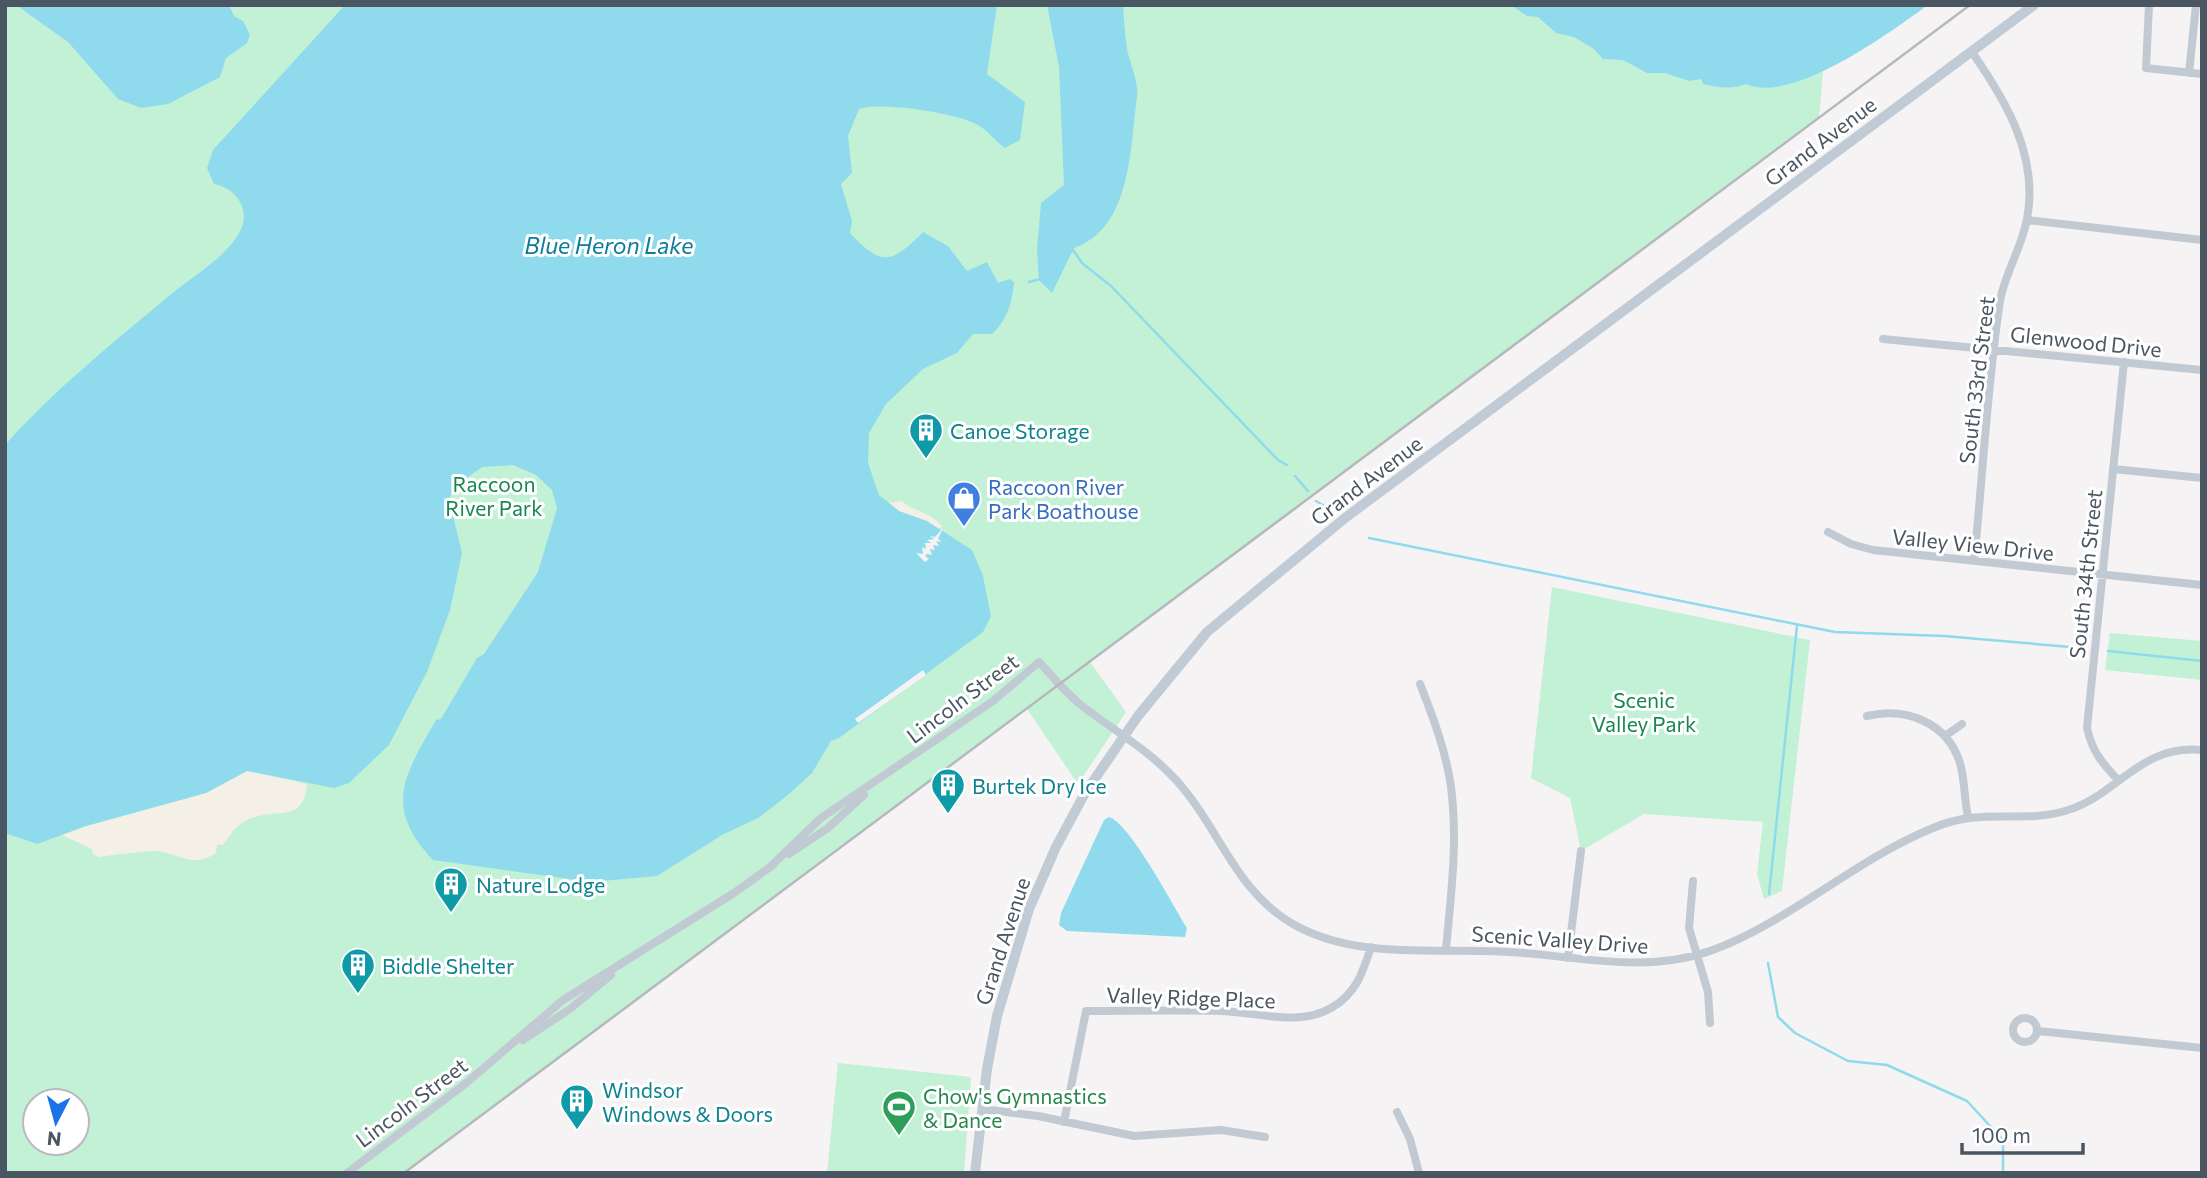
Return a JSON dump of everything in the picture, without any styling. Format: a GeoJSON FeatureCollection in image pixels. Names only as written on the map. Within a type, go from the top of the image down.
{"type":"FeatureCollection","features":[{"type":"Feature","properties":{"kind":"main road","name":"Grand Avenue"},"geometry":{"type":"LineString","coordinates":[[975,1173],[997,1016],[1030,909],[1056,847],[1085,793],[1123,736],[1207,632],[1345,518],[2034,5]]}},
{"type":"Feature","properties":{"kind":"street"},"geometry":{"type":"LineString","coordinates":[[2149,5],[2146,68],[2202,74]]}},
{"type":"Feature","properties":{"kind":"street"},"geometry":{"type":"LineString","coordinates":[[2189,73],[2196,5]]}},
{"type":"Feature","properties":{"kind":"street","name":"South 33rd Street"},"geometry":{"type":"LineString","coordinates":[[1972,52],[2003,97],[2018,128],[2027,169],[2027,220],[2001,299],[1974,561]]}},
{"type":"Feature","properties":{"kind":"street"},"geometry":{"type":"LineString","coordinates":[[2027,220],[2202,240]]}},
{"type":"Feature","properties":{"kind":"street","name":"Glenwood Drive"},"geometry":{"type":"LineString","coordinates":[[1883,339],[2202,370]]}},
{"type":"Feature","properties":{"kind":"street","name":"South 34th Street"},"geometry":{"type":"LineString","coordinates":[[2118,780],[2100,762],[2090,744],[2087,728],[2124,362]]}},
{"type":"Feature","properties":{"kind":"street"},"geometry":{"type":"LineString","coordinates":[[2113,469],[2202,478]]}},
{"type":"Feature","properties":{"kind":"street","name":"Valley View Drive"},"geometry":{"type":"LineString","coordinates":[[1828,532],[1872,551],[2202,585]]}},
{"type":"Feature","properties":{"kind":"street","name":"Lincoln Street"},"geometry":{"type":"LineString","coordinates":[[347,1173],[497,1058],[563,1000],[641,952],[828,828],[881,778],[993,701],[1039,662],[1079,703],[1123,736]]}},
{"type":"Feature","properties":{"kind":"street"},"geometry":{"type":"LineString","coordinates":[[1420,684],[1437,730],[1451,787],[1455,842],[1446,949]]}},
{"type":"Feature","properties":{"kind":"street"},"geometry":{"type":"LineString","coordinates":[[1867,716],[1905,714],[1926,722],[1945,736],[1960,763],[1968,817]]}},
{"type":"Feature","properties":{"kind":"street"},"geometry":{"type":"LineString","coordinates":[[1945,736],[1962,724]]}},
{"type":"Feature","properties":{"kind":"street","name":"Scenic Valley Drive"},"geometry":{"type":"LineString","coordinates":[[1123,736],[1156,760],[1177,781],[1194,802],[1238,874],[1267,907],[1318,936],[1342,944],[1371,947],[1446,949],[1633,964],[1698,954],[1748,934],[1913,838],[1968,817],[2065,811],[2092,800],[2143,761],[2161,754],[2202,750]]}},
{"type":"Feature","properties":{"kind":"street"},"geometry":{"type":"LineString","coordinates":[[1568,958],[1581,851]]}},
{"type":"Feature","properties":{"kind":"street"},"geometry":{"type":"LineString","coordinates":[[1693,881],[1688,916],[1708,992],[1710,1023]]}},
{"type":"Feature","properties":{"kind":"street","name":"Valley Ridge Place"},"geometry":{"type":"LineString","coordinates":[[1064,1122],[1086,1012],[1222,1011],[1311,1016],[1332,1008],[1349,994],[1363,973],[1371,947]]}},
{"type":"Feature","properties":{"kind":"street"},"geometry":{"type":"LineString","coordinates":[[2038,1031],[2202,1048]]}},
{"type":"Feature","properties":{"kind":"street"},"geometry":{"type":"LineString","coordinates":[[982,1109],[1134,1136],[1221,1129],[1265,1137]]}},
{"type":"Feature","properties":{"kind":"street"},"geometry":{"type":"LineString","coordinates":[[1397,1112],[1413,1146],[1419,1173]]}},
{"type":"Feature","properties":{"kind":"green space","name":"Raccoon River Park"},"geometry":{"type":"Polygon","coordinates":[[[5,5],[1552,5],[1826,36],[1819,118],[1090,662],[1126,712],[1078,784],[1027,709],[404,1173],[5,1173],[5,5]]]}},
{"type":"Feature","properties":{"kind":"green space","name":"Scenic Valley Park"},"geometry":{"type":"Polygon","coordinates":[[[1552,587],[1810,640],[1782,891],[1764,899],[1757,874],[1763,822],[1644,814],[1581,851],[1570,798],[1531,778],[1552,587]]]}},
{"type":"Feature","properties":{"kind":"green space"},"geometry":{"type":"Polygon","coordinates":[[[2110,633],[2202,641],[2202,680],[2105,670],[2110,633]]]}},
{"type":"Feature","properties":{"kind":"green space","name":"Chow's Gymnastics & Dance"},"geometry":{"type":"Polygon","coordinates":[[[838,1063],[971,1077],[964,1173],[827,1173],[838,1063]]]}},
{"type":"Feature","properties":{"kind":"sand"},"geometry":{"type":"Polygon","coordinates":[[[901,501],[942,526],[940,529],[887,503],[901,501]]]}},
{"type":"Feature","properties":{"kind":"sand"},"geometry":{"type":"Polygon","coordinates":[[[247,771],[307,784],[305,796],[296,809],[289,812],[244,821],[223,845],[217,845],[216,853],[201,860],[158,851],[99,857],[93,854],[92,849],[62,835],[206,793],[247,771]]]}},
{"type":"Feature","properties":{"kind":"water"},"geometry":{"type":"Polygon","coordinates":[[[16,5],[229,5],[234,16],[243,21],[250,35],[247,43],[226,58],[220,77],[168,104],[141,108],[118,99],[68,42],[16,5]]]}},
{"type":"Feature","properties":{"kind":"water","name":"Blue Heron Lake"},"geometry":{"type":"Polygon","coordinates":[[[345,5],[997,5],[987,74],[1025,102],[1020,140],[1005,148],[976,124],[935,112],[883,106],[859,109],[848,136],[852,173],[841,184],[852,221],[850,233],[878,256],[894,256],[923,232],[948,246],[967,271],[987,262],[998,283],[1010,279],[1014,282],[1008,310],[992,334],[973,334],[957,353],[923,369],[886,404],[869,433],[868,463],[879,495],[899,511],[927,521],[972,550],[983,576],[991,616],[983,632],[839,738],[831,741],[812,773],[788,795],[758,818],[722,835],[657,876],[591,882],[433,860],[417,841],[408,824],[404,791],[415,758],[436,720],[441,719],[477,658],[484,654],[538,572],[557,508],[552,490],[536,475],[513,465],[482,467],[454,487],[449,499],[462,553],[450,610],[427,672],[389,745],[349,783],[334,788],[247,771],[206,793],[86,826],[37,844],[5,833],[5,445],[85,367],[216,260],[238,235],[244,218],[243,210],[230,190],[214,184],[207,168],[213,150],[345,5]]]}},
{"type":"Feature","properties":{"kind":"water"},"geometry":{"type":"Polygon","coordinates":[[[1047,5],[1123,5],[1127,49],[1137,91],[1129,161],[1118,205],[1107,223],[1093,238],[1074,248],[1052,293],[1039,280],[1037,250],[1041,203],[1064,185],[1059,67],[1047,5]]]}},
{"type":"Feature","properties":{"kind":"water"},"geometry":{"type":"Polygon","coordinates":[[[1511,5],[1928,5],[1841,62],[1789,84],[1766,88],[1746,84],[1714,86],[1703,84],[1701,79],[1689,81],[1665,73],[1647,73],[1623,60],[1603,59],[1594,49],[1574,37],[1556,33],[1538,17],[1527,16],[1511,5]]]}},
{"type":"Feature","properties":{"kind":"water"},"geometry":{"type":"Polygon","coordinates":[[[1109,817],[1118,822],[1151,866],[1187,928],[1185,937],[1067,931],[1059,925],[1061,913],[1104,820],[1109,817]]]}},
{"type":"Feature","properties":{"kind":"pier"},"geometry":{"type":"Polygon","coordinates":[[[943,528],[938,539],[942,542],[936,541],[939,546],[933,545],[935,550],[930,549],[932,555],[925,556],[929,559],[925,562],[916,553],[923,554],[922,547],[926,549],[925,543],[931,543],[927,540],[934,539],[930,536],[935,537],[943,528]]]}},
{"type":"Feature","properties":{"kind":"pier"},"geometry":{"type":"Polygon","coordinates":[[[923,670],[926,675],[858,723],[855,719],[923,670]]]}},
{"type":"Feature","properties":{"kind":"waterway"},"geometry":{"type":"LineString","coordinates":[[1071,247],[1082,263],[1111,286],[1278,460],[1287,465]]}},
{"type":"Feature","properties":{"kind":"waterway"},"geometry":{"type":"LineString","coordinates":[[1029,282],[1040,279]]}},
{"type":"Feature","properties":{"kind":"waterway"},"geometry":{"type":"LineString","coordinates":[[1295,476],[1308,491]]}},
{"type":"Feature","properties":{"kind":"waterway"},"geometry":{"type":"LineString","coordinates":[[1316,501],[1334,512]]}},
{"type":"Feature","properties":{"kind":"waterway"},"geometry":{"type":"LineString","coordinates":[[1369,538],[1835,632],[1944,636],[2082,648]]}},
{"type":"Feature","properties":{"kind":"waterway"},"geometry":{"type":"LineString","coordinates":[[1769,894],[1797,626]]}},
{"type":"Feature","properties":{"kind":"waterway"},"geometry":{"type":"LineString","coordinates":[[2108,651],[2202,661]]}},
{"type":"Feature","properties":{"kind":"waterway"},"geometry":{"type":"LineString","coordinates":[[1768,963],[1778,1017],[1795,1033],[1848,1061],[1887,1065],[1967,1101],[2003,1140],[2003,1173]]}},
{"type":"Feature","properties":{"kind":"railway"},"geometry":{"type":"LineString","coordinates":[[404,1173],[1970,5]]}},
{"type":"Feature","properties":{"kind":"place","name":"Canoe Storage"},"geometry":{"type":"Point","coordinates":[926,460]}},
{"type":"Feature","properties":{"kind":"place","name":"Raccoon River Park Boathouse"},"geometry":{"type":"Point","coordinates":[964,528]}},
{"type":"Feature","properties":{"kind":"place","name":"Burtek Dry Ice"},"geometry":{"type":"Point","coordinates":[948,815]}},
{"type":"Feature","properties":{"kind":"place","name":"Nature Lodge"},"geometry":{"type":"Point","coordinates":[451,914]}},
{"type":"Feature","properties":{"kind":"place","name":"Biddle Shelter"},"geometry":{"type":"Point","coordinates":[358,995]}},
{"type":"Feature","properties":{"kind":"place","name":"Windsor Windows & Doors"},"geometry":{"type":"Point","coordinates":[577,1131]}},
{"type":"Feature","properties":{"kind":"place","name":"Chow's Gymnastics & Dance"},"geometry":{"type":"Point","coordinates":[899,1137]}}]}
